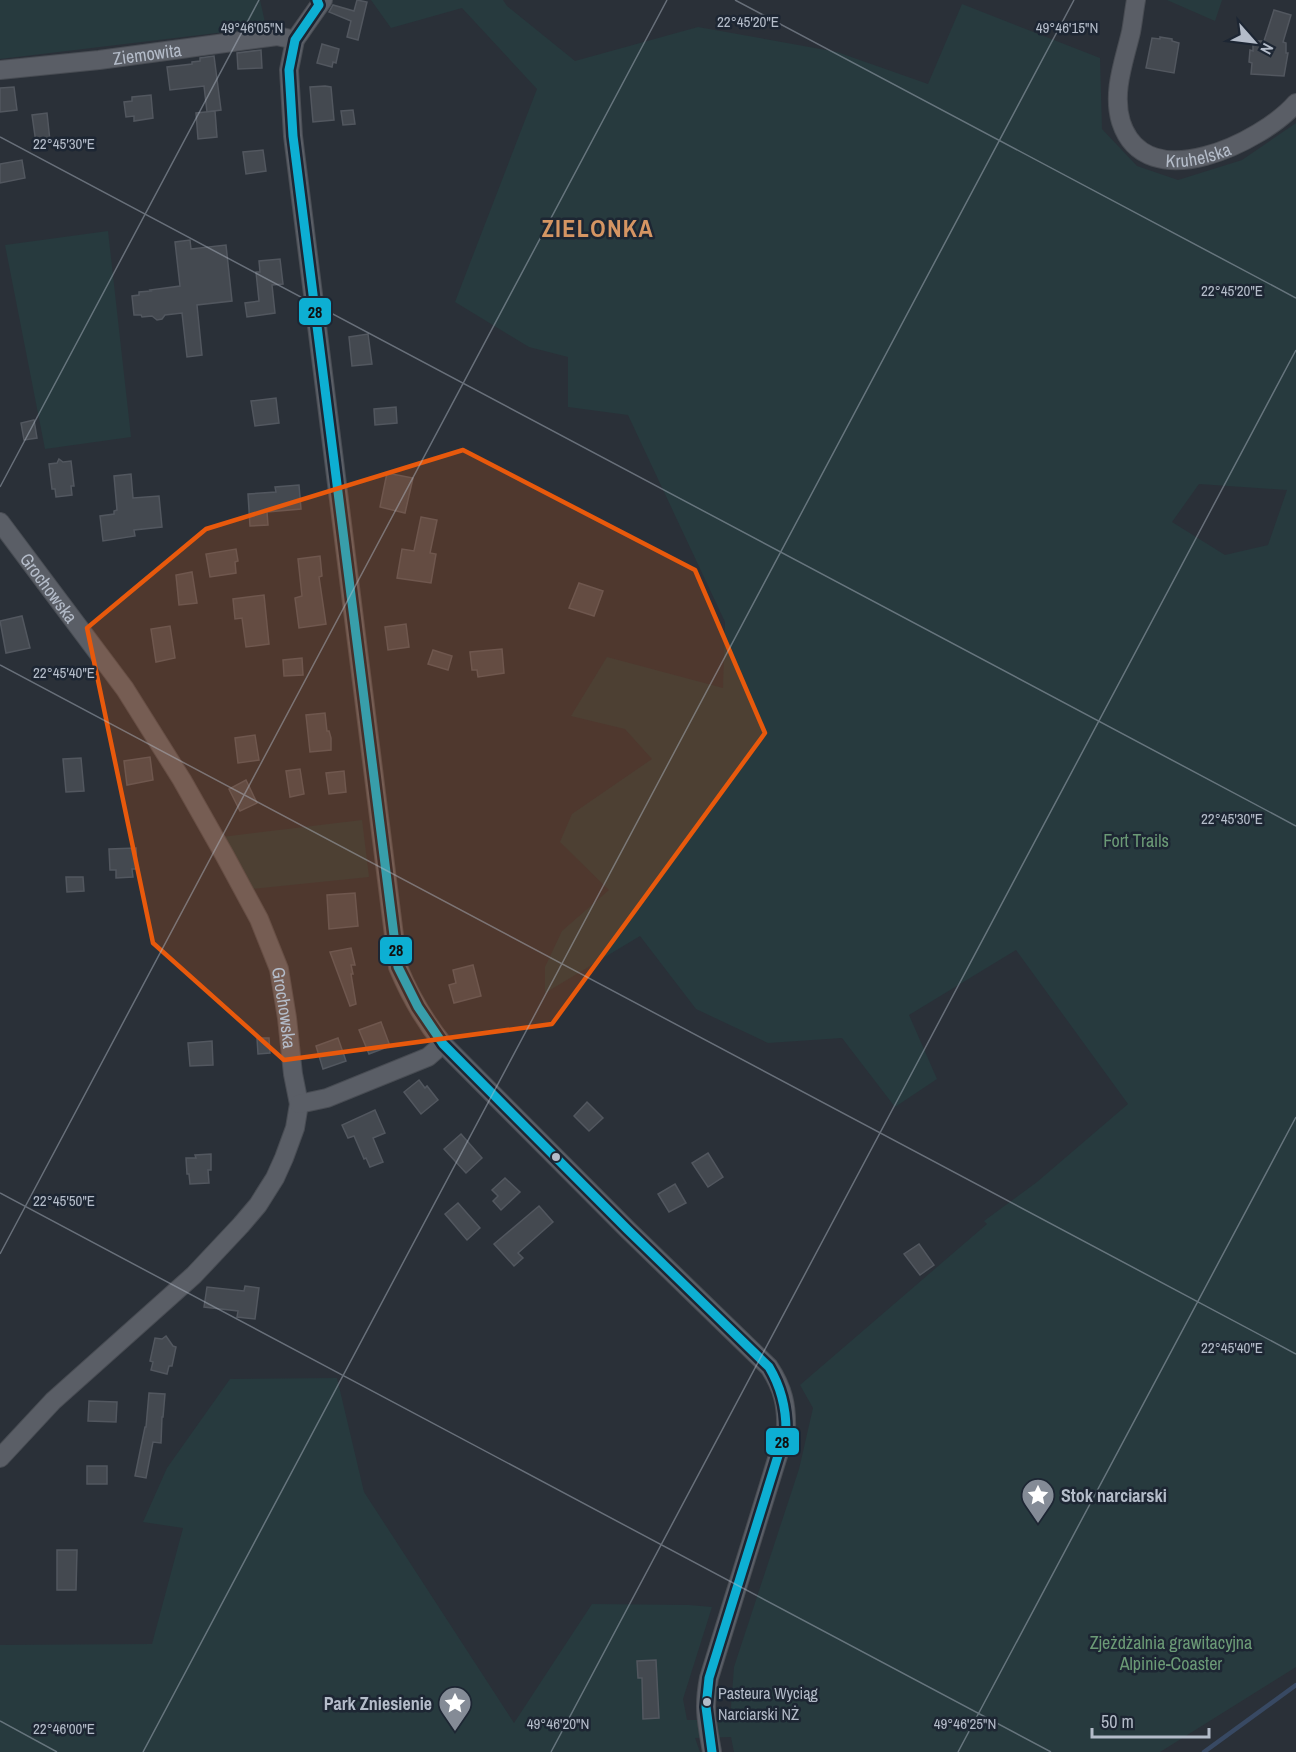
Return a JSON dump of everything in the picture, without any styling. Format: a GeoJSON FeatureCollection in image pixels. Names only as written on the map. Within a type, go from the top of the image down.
{"type":"FeatureCollection","features":[{"type":"Feature","properties":{"kind":"street"},"geometry":{"type":"LineString","coordinates":[[323,0],[295,40],[289,70],[293,136],[398,967],[425,1021],[443,1044],[628,1230],[769,1367],[778,1381],[786,1406],[786,1430],[709,1678],[705,1717],[712,1752]]}},
{"type":"Feature","properties":{"kind":"street","name":"Kruhelska"},"geometry":{"type":"LineString","coordinates":[[1136,0],[1117,98],[1127,135],[1139,149],[1154,157],[1174,161],[1218,153],[1260,132],[1296,103]]}},
{"type":"Feature","properties":{"kind":"street","name":"Ziemowita"},"geometry":{"type":"LineString","coordinates":[[0,70],[99,60],[277,36],[295,40]]}},
{"type":"Feature","properties":{"kind":"street","name":"Grochowska"},"geometry":{"type":"LineString","coordinates":[[0,522],[125,689],[182,780],[259,919],[279,969],[299,1104],[295,1128],[284,1158],[271,1186],[246,1219],[194,1275],[53,1401],[0,1458]]}},
{"type":"Feature","properties":{"kind":"street"},"geometry":{"type":"LineString","coordinates":[[299,1104],[327,1098],[428,1057],[443,1044]]}},
{"type":"Feature","properties":{"kind":"highlighted area"},"geometry":{"type":"Polygon","coordinates":[[[463,450],[695,570],[765,733],[552,1024],[284,1060],[153,943],[87,628],[206,529],[463,450]]]}},
{"type":"Feature","properties":{"kind":"green space"},"geometry":{"type":"Polygon","coordinates":[[[0,0],[260,0],[266,27],[0,59],[0,0]]]}},
{"type":"Feature","properties":{"kind":"green space"},"geometry":{"type":"Polygon","coordinates":[[[371,0],[503,0],[507,6],[575,61],[698,27],[837,52],[928,84],[962,4],[1100,58],[1102,129],[1137,166],[1178,180],[1242,160],[1296,123],[1296,1667],[1160,1752],[734,1752],[731,1737],[695,1738],[700,1752],[0,1752],[0,1645],[152,1644],[183,1528],[143,1522],[167,1468],[230,1379],[337,1378],[364,1492],[514,1723],[592,1604],[712,1607],[683,1699],[687,1720],[730,1720],[734,1667],[799,1469],[813,1408],[800,1385],[987,1224],[984,1221],[1037,1182],[1128,1104],[1016,950],[909,1015],[937,1079],[895,1107],[842,1038],[768,1043],[696,1009],[640,936],[545,993],[545,967],[562,931],[609,890],[560,842],[572,814],[652,759],[625,729],[571,716],[607,657],[723,688],[725,622],[628,415],[568,407],[568,357],[529,347],[455,302],[537,89],[462,8],[391,28],[371,0]],[[1199,484],[1172,522],[1225,555],[1268,545],[1287,490],[1199,484]]]}},
{"type":"Feature","properties":{"kind":"green space"},"geometry":{"type":"Polygon","coordinates":[[[1167,0],[1222,0],[1215,21],[1167,0]]]}},
{"type":"Feature","properties":{"kind":"green space"},"geometry":{"type":"Polygon","coordinates":[[[108,231],[131,437],[45,449],[5,245],[108,231]]]}},
{"type":"Feature","properties":{"kind":"green space"},"geometry":{"type":"Polygon","coordinates":[[[362,820],[369,877],[251,889],[222,837],[362,820]]]}},
{"type":"Feature","properties":{"kind":"building"},"geometry":{"type":"Polygon","coordinates":[[[357,0],[367,2],[358,40],[347,37],[351,21],[329,12],[333,5],[354,11],[357,0]]]}},
{"type":"Feature","properties":{"kind":"building"},"geometry":{"type":"Polygon","coordinates":[[[1274,10],[1291,15],[1283,42],[1286,43],[1286,53],[1288,53],[1284,76],[1251,74],[1252,63],[1249,62],[1250,50],[1253,51],[1253,41],[1264,41],[1274,10]]]}},
{"type":"Feature","properties":{"kind":"building"},"geometry":{"type":"Polygon","coordinates":[[[1160,37],[1179,43],[1174,73],[1146,68],[1152,38],[1160,39],[1160,37]]]}},
{"type":"Feature","properties":{"kind":"building"},"geometry":{"type":"Polygon","coordinates":[[[322,44],[339,49],[336,63],[333,62],[332,67],[317,63],[322,44]]]}},
{"type":"Feature","properties":{"kind":"building"},"geometry":{"type":"Polygon","coordinates":[[[261,50],[262,68],[238,69],[237,53],[261,50]]]}},
{"type":"Feature","properties":{"kind":"building"},"geometry":{"type":"Polygon","coordinates":[[[214,56],[221,110],[207,112],[204,86],[170,90],[167,67],[192,64],[192,62],[200,61],[200,58],[214,56]]]}},
{"type":"Feature","properties":{"kind":"building"},"geometry":{"type":"Polygon","coordinates":[[[14,87],[17,110],[0,112],[0,88],[14,87]]]}},
{"type":"Feature","properties":{"kind":"building"},"geometry":{"type":"Polygon","coordinates":[[[310,87],[331,87],[334,120],[313,122],[310,87]]]}},
{"type":"Feature","properties":{"kind":"building"},"geometry":{"type":"Polygon","coordinates":[[[151,95],[153,118],[134,121],[134,116],[126,117],[124,102],[132,101],[132,97],[151,95]]]}},
{"type":"Feature","properties":{"kind":"building"},"geometry":{"type":"Polygon","coordinates":[[[353,110],[355,124],[343,125],[341,111],[353,110]]]}},
{"type":"Feature","properties":{"kind":"building"},"geometry":{"type":"Polygon","coordinates":[[[215,111],[217,137],[198,139],[196,113],[215,111]]]}},
{"type":"Feature","properties":{"kind":"building"},"geometry":{"type":"Polygon","coordinates":[[[47,113],[50,141],[36,143],[32,115],[47,113]]]}},
{"type":"Feature","properties":{"kind":"building"},"geometry":{"type":"Polygon","coordinates":[[[263,150],[266,171],[246,174],[243,152],[263,150]]]}},
{"type":"Feature","properties":{"kind":"building"},"geometry":{"type":"Polygon","coordinates":[[[22,160],[25,178],[0,183],[0,164],[22,160]]]}},
{"type":"Feature","properties":{"kind":"building"},"geometry":{"type":"Polygon","coordinates":[[[190,240],[191,249],[226,245],[232,301],[197,305],[202,355],[187,357],[182,313],[165,315],[162,319],[157,320],[152,316],[134,315],[132,296],[139,295],[139,292],[180,286],[175,242],[190,240]]]}},
{"type":"Feature","properties":{"kind":"building"},"geometry":{"type":"Polygon","coordinates":[[[280,259],[283,284],[272,285],[275,313],[247,317],[245,303],[259,301],[256,272],[260,272],[259,261],[280,259]]]}},
{"type":"Feature","properties":{"kind":"building"},"geometry":{"type":"Polygon","coordinates":[[[368,334],[372,364],[352,366],[349,337],[368,334]]]}},
{"type":"Feature","properties":{"kind":"building"},"geometry":{"type":"Polygon","coordinates":[[[276,398],[279,423],[255,426],[251,401],[276,398]]]}},
{"type":"Feature","properties":{"kind":"building"},"geometry":{"type":"Polygon","coordinates":[[[396,407],[397,423],[375,425],[374,409],[396,407]]]}},
{"type":"Feature","properties":{"kind":"building"},"geometry":{"type":"Polygon","coordinates":[[[34,420],[37,438],[24,440],[21,423],[34,420]]]}},
{"type":"Feature","properties":{"kind":"building"},"geometry":{"type":"Polygon","coordinates":[[[59,459],[63,462],[71,461],[74,486],[71,486],[72,495],[56,497],[55,489],[52,489],[49,464],[57,463],[59,459]]]}},
{"type":"Feature","properties":{"kind":"building"},"geometry":{"type":"Polygon","coordinates":[[[387,473],[413,478],[405,513],[380,507],[387,473]]]}},
{"type":"Feature","properties":{"kind":"building"},"geometry":{"type":"Polygon","coordinates":[[[131,474],[133,498],[159,496],[162,527],[134,530],[135,536],[103,541],[100,516],[114,514],[117,510],[114,476],[131,474]]]}},
{"type":"Feature","properties":{"kind":"building"},"geometry":{"type":"Polygon","coordinates":[[[299,485],[301,509],[267,512],[268,525],[250,526],[248,494],[276,492],[275,487],[299,485]]]}},
{"type":"Feature","properties":{"kind":"building"},"geometry":{"type":"Polygon","coordinates":[[[421,517],[437,520],[430,553],[436,554],[431,583],[397,578],[402,549],[414,551],[421,517]]]}},
{"type":"Feature","properties":{"kind":"building"},"geometry":{"type":"Polygon","coordinates":[[[236,549],[238,561],[235,562],[236,573],[210,577],[206,554],[236,549]]]}},
{"type":"Feature","properties":{"kind":"building"},"geometry":{"type":"Polygon","coordinates":[[[320,556],[322,576],[319,577],[326,624],[299,628],[295,598],[302,596],[298,559],[320,556]]]}},
{"type":"Feature","properties":{"kind":"building"},"geometry":{"type":"Polygon","coordinates":[[[192,572],[197,603],[179,605],[176,575],[192,572]]]}},
{"type":"Feature","properties":{"kind":"building"},"geometry":{"type":"Polygon","coordinates":[[[579,583],[603,591],[594,616],[569,608],[579,583]]]}},
{"type":"Feature","properties":{"kind":"building"},"geometry":{"type":"Polygon","coordinates":[[[264,595],[269,644],[246,647],[242,618],[235,619],[233,599],[264,595]]]}},
{"type":"Feature","properties":{"kind":"building"},"geometry":{"type":"Polygon","coordinates":[[[22,616],[30,648],[6,653],[0,621],[22,616]]]}},
{"type":"Feature","properties":{"kind":"building"},"geometry":{"type":"Polygon","coordinates":[[[406,624],[409,647],[388,650],[385,627],[406,624]]]}},
{"type":"Feature","properties":{"kind":"building"},"geometry":{"type":"Polygon","coordinates":[[[170,626],[175,658],[156,662],[151,629],[170,626]]]}},
{"type":"Feature","properties":{"kind":"building"},"geometry":{"type":"Polygon","coordinates":[[[502,649],[504,673],[478,677],[477,670],[472,670],[470,652],[502,649]]]}},
{"type":"Feature","properties":{"kind":"building"},"geometry":{"type":"Polygon","coordinates":[[[433,650],[452,656],[448,670],[428,664],[433,650]]]}},
{"type":"Feature","properties":{"kind":"building"},"geometry":{"type":"Polygon","coordinates":[[[302,658],[303,675],[284,676],[283,660],[302,658]]]}},
{"type":"Feature","properties":{"kind":"building"},"geometry":{"type":"Polygon","coordinates":[[[325,713],[327,731],[331,738],[331,750],[310,752],[306,715],[325,713]]]}},
{"type":"Feature","properties":{"kind":"building"},"geometry":{"type":"Polygon","coordinates":[[[255,735],[259,760],[238,763],[235,738],[255,735]]]}},
{"type":"Feature","properties":{"kind":"building"},"geometry":{"type":"Polygon","coordinates":[[[150,757],[153,780],[127,785],[124,761],[150,757]]]}},
{"type":"Feature","properties":{"kind":"building"},"geometry":{"type":"Polygon","coordinates":[[[81,758],[84,791],[66,792],[63,759],[81,758]]]}},
{"type":"Feature","properties":{"kind":"building"},"geometry":{"type":"Polygon","coordinates":[[[300,769],[304,794],[290,797],[286,771],[300,769]]]}},
{"type":"Feature","properties":{"kind":"building"},"geometry":{"type":"Polygon","coordinates":[[[344,771],[346,792],[329,794],[326,773],[344,771]]]}},
{"type":"Feature","properties":{"kind":"building"},"geometry":{"type":"Polygon","coordinates":[[[246,780],[257,803],[240,811],[229,789],[246,780]]]}},
{"type":"Feature","properties":{"kind":"building"},"geometry":{"type":"Polygon","coordinates":[[[136,848],[137,869],[132,869],[133,877],[116,878],[116,870],[110,870],[109,849],[136,848]]]}},
{"type":"Feature","properties":{"kind":"building"},"geometry":{"type":"Polygon","coordinates":[[[66,877],[83,877],[84,891],[67,892],[66,877]]]}},
{"type":"Feature","properties":{"kind":"building"},"geometry":{"type":"Polygon","coordinates":[[[355,893],[358,926],[329,929],[327,895],[355,893]]]}},
{"type":"Feature","properties":{"kind":"building"},"geometry":{"type":"Polygon","coordinates":[[[351,948],[355,965],[351,965],[353,974],[351,974],[356,1004],[350,1006],[330,952],[351,948]]]}},
{"type":"Feature","properties":{"kind":"building"},"geometry":{"type":"Polygon","coordinates":[[[473,965],[481,996],[454,1003],[449,985],[456,983],[453,970],[473,965]]]}},
{"type":"Feature","properties":{"kind":"building"},"geometry":{"type":"Polygon","coordinates":[[[381,1022],[390,1046],[369,1054],[359,1030],[381,1022]]]}},
{"type":"Feature","properties":{"kind":"building"},"geometry":{"type":"Polygon","coordinates":[[[257,1038],[269,1038],[270,1053],[258,1054],[257,1038]]]}},
{"type":"Feature","properties":{"kind":"building"},"geometry":{"type":"Polygon","coordinates":[[[338,1038],[346,1061],[323,1069],[316,1046],[338,1038]]]}},
{"type":"Feature","properties":{"kind":"building"},"geometry":{"type":"Polygon","coordinates":[[[212,1041],[213,1065],[190,1066],[188,1043],[212,1041]]]}},
{"type":"Feature","properties":{"kind":"building"},"geometry":{"type":"Polygon","coordinates":[[[419,1080],[438,1100],[421,1114],[404,1092],[419,1080]]]}},
{"type":"Feature","properties":{"kind":"building"},"geometry":{"type":"Polygon","coordinates":[[[587,1102],[603,1118],[589,1131],[574,1116],[587,1102]]]}},
{"type":"Feature","properties":{"kind":"building"},"geometry":{"type":"Polygon","coordinates":[[[375,1110],[385,1133],[373,1138],[383,1162],[370,1167],[354,1136],[348,1138],[342,1125],[375,1110]]]}},
{"type":"Feature","properties":{"kind":"building"},"geometry":{"type":"Polygon","coordinates":[[[461,1134],[482,1158],[466,1173],[444,1149],[461,1134]]]}},
{"type":"Feature","properties":{"kind":"building"},"geometry":{"type":"Polygon","coordinates":[[[708,1153],[723,1177],[708,1187],[692,1163],[708,1153]]]}},
{"type":"Feature","properties":{"kind":"building"},"geometry":{"type":"Polygon","coordinates":[[[211,1154],[211,1170],[208,1170],[209,1183],[190,1184],[186,1158],[211,1154]]]}},
{"type":"Feature","properties":{"kind":"building"},"geometry":{"type":"Polygon","coordinates":[[[505,1178],[520,1192],[501,1210],[493,1201],[498,1196],[492,1190],[505,1178]]]}},
{"type":"Feature","properties":{"kind":"building"},"geometry":{"type":"Polygon","coordinates":[[[675,1184],[686,1203],[669,1212],[658,1194],[675,1184]]]}},
{"type":"Feature","properties":{"kind":"building"},"geometry":{"type":"Polygon","coordinates":[[[458,1203],[480,1228],[467,1240],[445,1214],[458,1203]]]}},
{"type":"Feature","properties":{"kind":"building"},"geometry":{"type":"Polygon","coordinates":[[[539,1206],[553,1222],[518,1253],[523,1258],[514,1266],[494,1244],[539,1206]]]}},
{"type":"Feature","properties":{"kind":"building"},"geometry":{"type":"Polygon","coordinates":[[[919,1244],[934,1265],[920,1275],[904,1254],[919,1244]]]}},
{"type":"Feature","properties":{"kind":"building"},"geometry":{"type":"Polygon","coordinates":[[[245,1286],[259,1288],[255,1319],[237,1317],[238,1311],[204,1307],[207,1287],[244,1291],[245,1286]]]}},
{"type":"Feature","properties":{"kind":"building"},"geometry":{"type":"Polygon","coordinates":[[[166,1336],[176,1347],[172,1366],[169,1366],[167,1374],[151,1370],[153,1362],[150,1361],[155,1338],[162,1339],[166,1336]]]}},
{"type":"Feature","properties":{"kind":"building"},"geometry":{"type":"Polygon","coordinates":[[[149,1393],[165,1394],[161,1443],[153,1442],[146,1478],[135,1476],[146,1427],[149,1393]]]}},
{"type":"Feature","properties":{"kind":"building"},"geometry":{"type":"Polygon","coordinates":[[[89,1401],[117,1402],[116,1422],[88,1421],[89,1401]]]}},
{"type":"Feature","properties":{"kind":"building"},"geometry":{"type":"Polygon","coordinates":[[[87,1466],[107,1466],[107,1484],[87,1484],[87,1466]]]}},
{"type":"Feature","properties":{"kind":"building"},"geometry":{"type":"Polygon","coordinates":[[[57,1550],[77,1550],[76,1590],[57,1590],[57,1550]]]}},
{"type":"Feature","properties":{"kind":"building"},"geometry":{"type":"Polygon","coordinates":[[[656,1660],[659,1718],[643,1719],[642,1678],[638,1678],[637,1661],[656,1660]]]}},
{"type":"Feature","properties":{"kind":"waterway"},"geometry":{"type":"LineString","coordinates":[[1204,1752],[1296,1685]]}},
{"type":"Feature","properties":{"kind":"transit line","name":"28"},"geometry":{"type":"LineString","coordinates":[[317,0],[319,5],[295,40],[289,70],[293,136],[398,967],[418,1007],[443,1044],[628,1230],[769,1367],[780,1389],[784,1405],[786,1430],[709,1678],[706,1707],[712,1752]]}},
{"type":"Feature","properties":{"kind":"place","name":"Stok narciarski"},"geometry":{"type":"Point","coordinates":[1038,1524]}},
{"type":"Feature","properties":{"kind":"place","name":"Pasteura Wyciąg Narciarski NŻ"},"geometry":{"type":"Point","coordinates":[707,1702]}},
{"type":"Feature","properties":{"kind":"place","name":"Park Zniesienie"},"geometry":{"type":"Point","coordinates":[455,1732]}},
{"type":"Feature","properties":{"kind":"district","name":"ZIELONKA"},"geometry":{"type":"Point","coordinates":[598,228]}},
{"type":"Feature","properties":{"kind":"park label","name":"Fort Trails"},"geometry":{"type":"Point","coordinates":[1136,840]}},
{"type":"Feature","properties":{"kind":"park label","name":"Zjeżdżalnia grawitacyjna Alpinie-Coaster"},"geometry":{"type":"Point","coordinates":[1171,1652]}}]}
